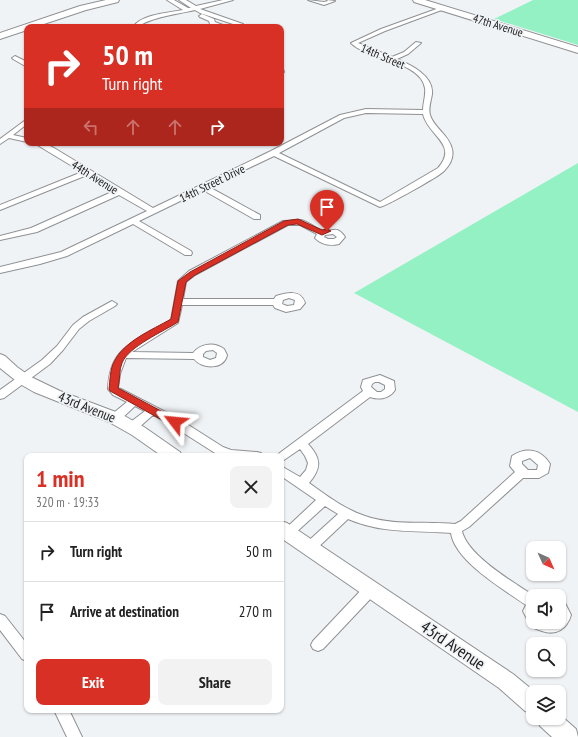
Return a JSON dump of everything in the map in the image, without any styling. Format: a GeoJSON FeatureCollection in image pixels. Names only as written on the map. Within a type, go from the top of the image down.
{"type":"FeatureCollection","features":[{"type":"Feature","properties":{"kind":"main road"},"geometry":{"type":"LineString","coordinates":[[34,24],[115,0]]}},
{"type":"Feature","properties":{"kind":"main road","name":"47th Avenue"},"geometry":{"type":"LineString","coordinates":[[417,0],[578,50]]}},
{"type":"Feature","properties":{"kind":"main road"},"geometry":{"type":"LineString","coordinates":[[0,36],[24,28]]}},
{"type":"Feature","properties":{"kind":"main road","name":"43rd Avenue"},"geometry":{"type":"LineString","coordinates":[[0,359],[12,372],[37,387],[115,418],[170,453]]}},
{"type":"Feature","properties":{"kind":"main road","name":"43rd Avenue"},"geometry":{"type":"LineString","coordinates":[[284,530],[370,590],[506,681],[526,698]]}},
{"type":"Feature","properties":{"kind":"main road"},"geometry":{"type":"LineString","coordinates":[[555,725],[568,737]]}},
{"type":"Feature","properties":{"kind":"street"},"geometry":{"type":"LineString","coordinates":[[170,0],[194,14],[212,20],[212,23],[215,24]]}},
{"type":"Feature","properties":{"kind":"street"},"geometry":{"type":"LineString","coordinates":[[182,0],[194,8],[240,24]]}},
{"type":"Feature","properties":{"kind":"street"},"geometry":{"type":"LineString","coordinates":[[139,24],[150,18],[230,0]]}},
{"type":"Feature","properties":{"kind":"street"},"geometry":{"type":"LineString","coordinates":[[311,0],[322,4],[330,3],[332,1],[330,0]]}},
{"type":"Feature","properties":{"kind":"street","name":"14th Street"},"geometry":{"type":"LineString","coordinates":[[426,112],[429,94],[427,83],[423,77],[410,67],[359,47],[354,43],[383,30],[444,8]]}},
{"type":"Feature","properties":{"kind":"street"},"geometry":{"type":"LineString","coordinates":[[212,20],[219,17]]}},
{"type":"Feature","properties":{"kind":"street"},"geometry":{"type":"LineString","coordinates":[[392,59],[406,53],[418,43]]}},
{"type":"Feature","properties":{"kind":"street"},"geometry":{"type":"LineString","coordinates":[[15,58],[24,63]]}},
{"type":"Feature","properties":{"kind":"street","name":"14th Street Drive"},"geometry":{"type":"LineString","coordinates":[[0,270],[37,262],[64,254],[274,153],[342,116],[373,111],[426,112]]}},
{"type":"Feature","properties":{"kind":"street"},"geometry":{"type":"LineString","coordinates":[[274,153],[380,205],[424,181],[441,170],[447,162],[449,153],[446,144],[432,125],[426,112]]}},
{"type":"Feature","properties":{"kind":"street"},"geometry":{"type":"LineString","coordinates":[[0,142],[24,123]]}},
{"type":"Feature","properties":{"kind":"street"},"geometry":{"type":"LineString","coordinates":[[7,136],[24,139]]}},
{"type":"Feature","properties":{"kind":"street","name":"44th Avenue"},"geometry":{"type":"LineString","coordinates":[[43,146],[152,211]]}},
{"type":"Feature","properties":{"kind":"street"},"geometry":{"type":"LineString","coordinates":[[0,208],[88,172]]}},
{"type":"Feature","properties":{"kind":"street"},"geometry":{"type":"LineString","coordinates":[[203,187],[258,217]]}},
{"type":"Feature","properties":{"kind":"street"},"geometry":{"type":"LineString","coordinates":[[0,238],[34,230],[119,192]]}},
{"type":"Feature","properties":{"kind":"street"},"geometry":{"type":"LineString","coordinates":[[133,220],[188,252]]}},
{"type":"Feature","properties":{"kind":"street"},"geometry":{"type":"LineString","coordinates":[[230,453],[219,450],[153,410],[114,389],[118,363],[122,355],[134,345],[175,320],[184,279],[286,223],[301,222],[322,233]]}},
{"type":"Feature","properties":{"kind":"street"},"geometry":{"type":"LineString","coordinates":[[179,302],[277,302]]}},
{"type":"Feature","properties":{"kind":"street"},"geometry":{"type":"LineString","coordinates":[[0,395],[46,362],[60,348],[76,327],[86,319],[112,304]]}},
{"type":"Feature","properties":{"kind":"street"},"geometry":{"type":"LineString","coordinates":[[122,355],[198,356]]}},
{"type":"Feature","properties":{"kind":"street"},"geometry":{"type":"LineString","coordinates":[[284,456],[369,392]]}},
{"type":"Feature","properties":{"kind":"street"},"geometry":{"type":"LineString","coordinates":[[115,418],[134,401]]}},
{"type":"Feature","properties":{"kind":"street"},"geometry":{"type":"LineString","coordinates":[[132,428],[153,410]]}},
{"type":"Feature","properties":{"kind":"street"},"geometry":{"type":"LineString","coordinates":[[301,443],[311,453],[313,465],[313,470],[302,483]]}},
{"type":"Feature","properties":{"kind":"street"},"geometry":{"type":"LineString","coordinates":[[284,472],[346,514],[370,523],[389,526],[456,529],[466,524],[522,472]]}},
{"type":"Feature","properties":{"kind":"street"},"geometry":{"type":"LineString","coordinates":[[284,530],[324,500]]}},
{"type":"Feature","properties":{"kind":"street"},"geometry":{"type":"LineString","coordinates":[[309,548],[346,514]]}},
{"type":"Feature","properties":{"kind":"street"},"geometry":{"type":"LineString","coordinates":[[456,529],[458,541],[470,557],[526,598]]}},
{"type":"Feature","properties":{"kind":"street"},"geometry":{"type":"LineString","coordinates":[[318,645],[370,590]]}},
{"type":"Feature","properties":{"kind":"street"},"geometry":{"type":"LineString","coordinates":[[0,620],[24,651]]}},
{"type":"Feature","properties":{"kind":"street"},"geometry":{"type":"LineString","coordinates":[[63,713],[75,737]]}},
{"type":"Feature","properties":{"kind":"green space"},"geometry":{"type":"Polygon","coordinates":[[[533,0],[578,0],[578,45],[494,19],[533,0]]]}},
{"type":"Feature","properties":{"kind":"green space"},"geometry":{"type":"Polygon","coordinates":[[[578,163],[578,412],[354,293],[578,163]]]}},
{"type":"Feature","properties":{"kind":"route"},"geometry":{"type":"LineString","coordinates":[[175,422],[117,392],[114,389],[113,385],[118,363],[122,355],[134,345],[175,320],[182,281],[192,274],[286,223],[298,221],[322,233],[327,231]]}}]}
